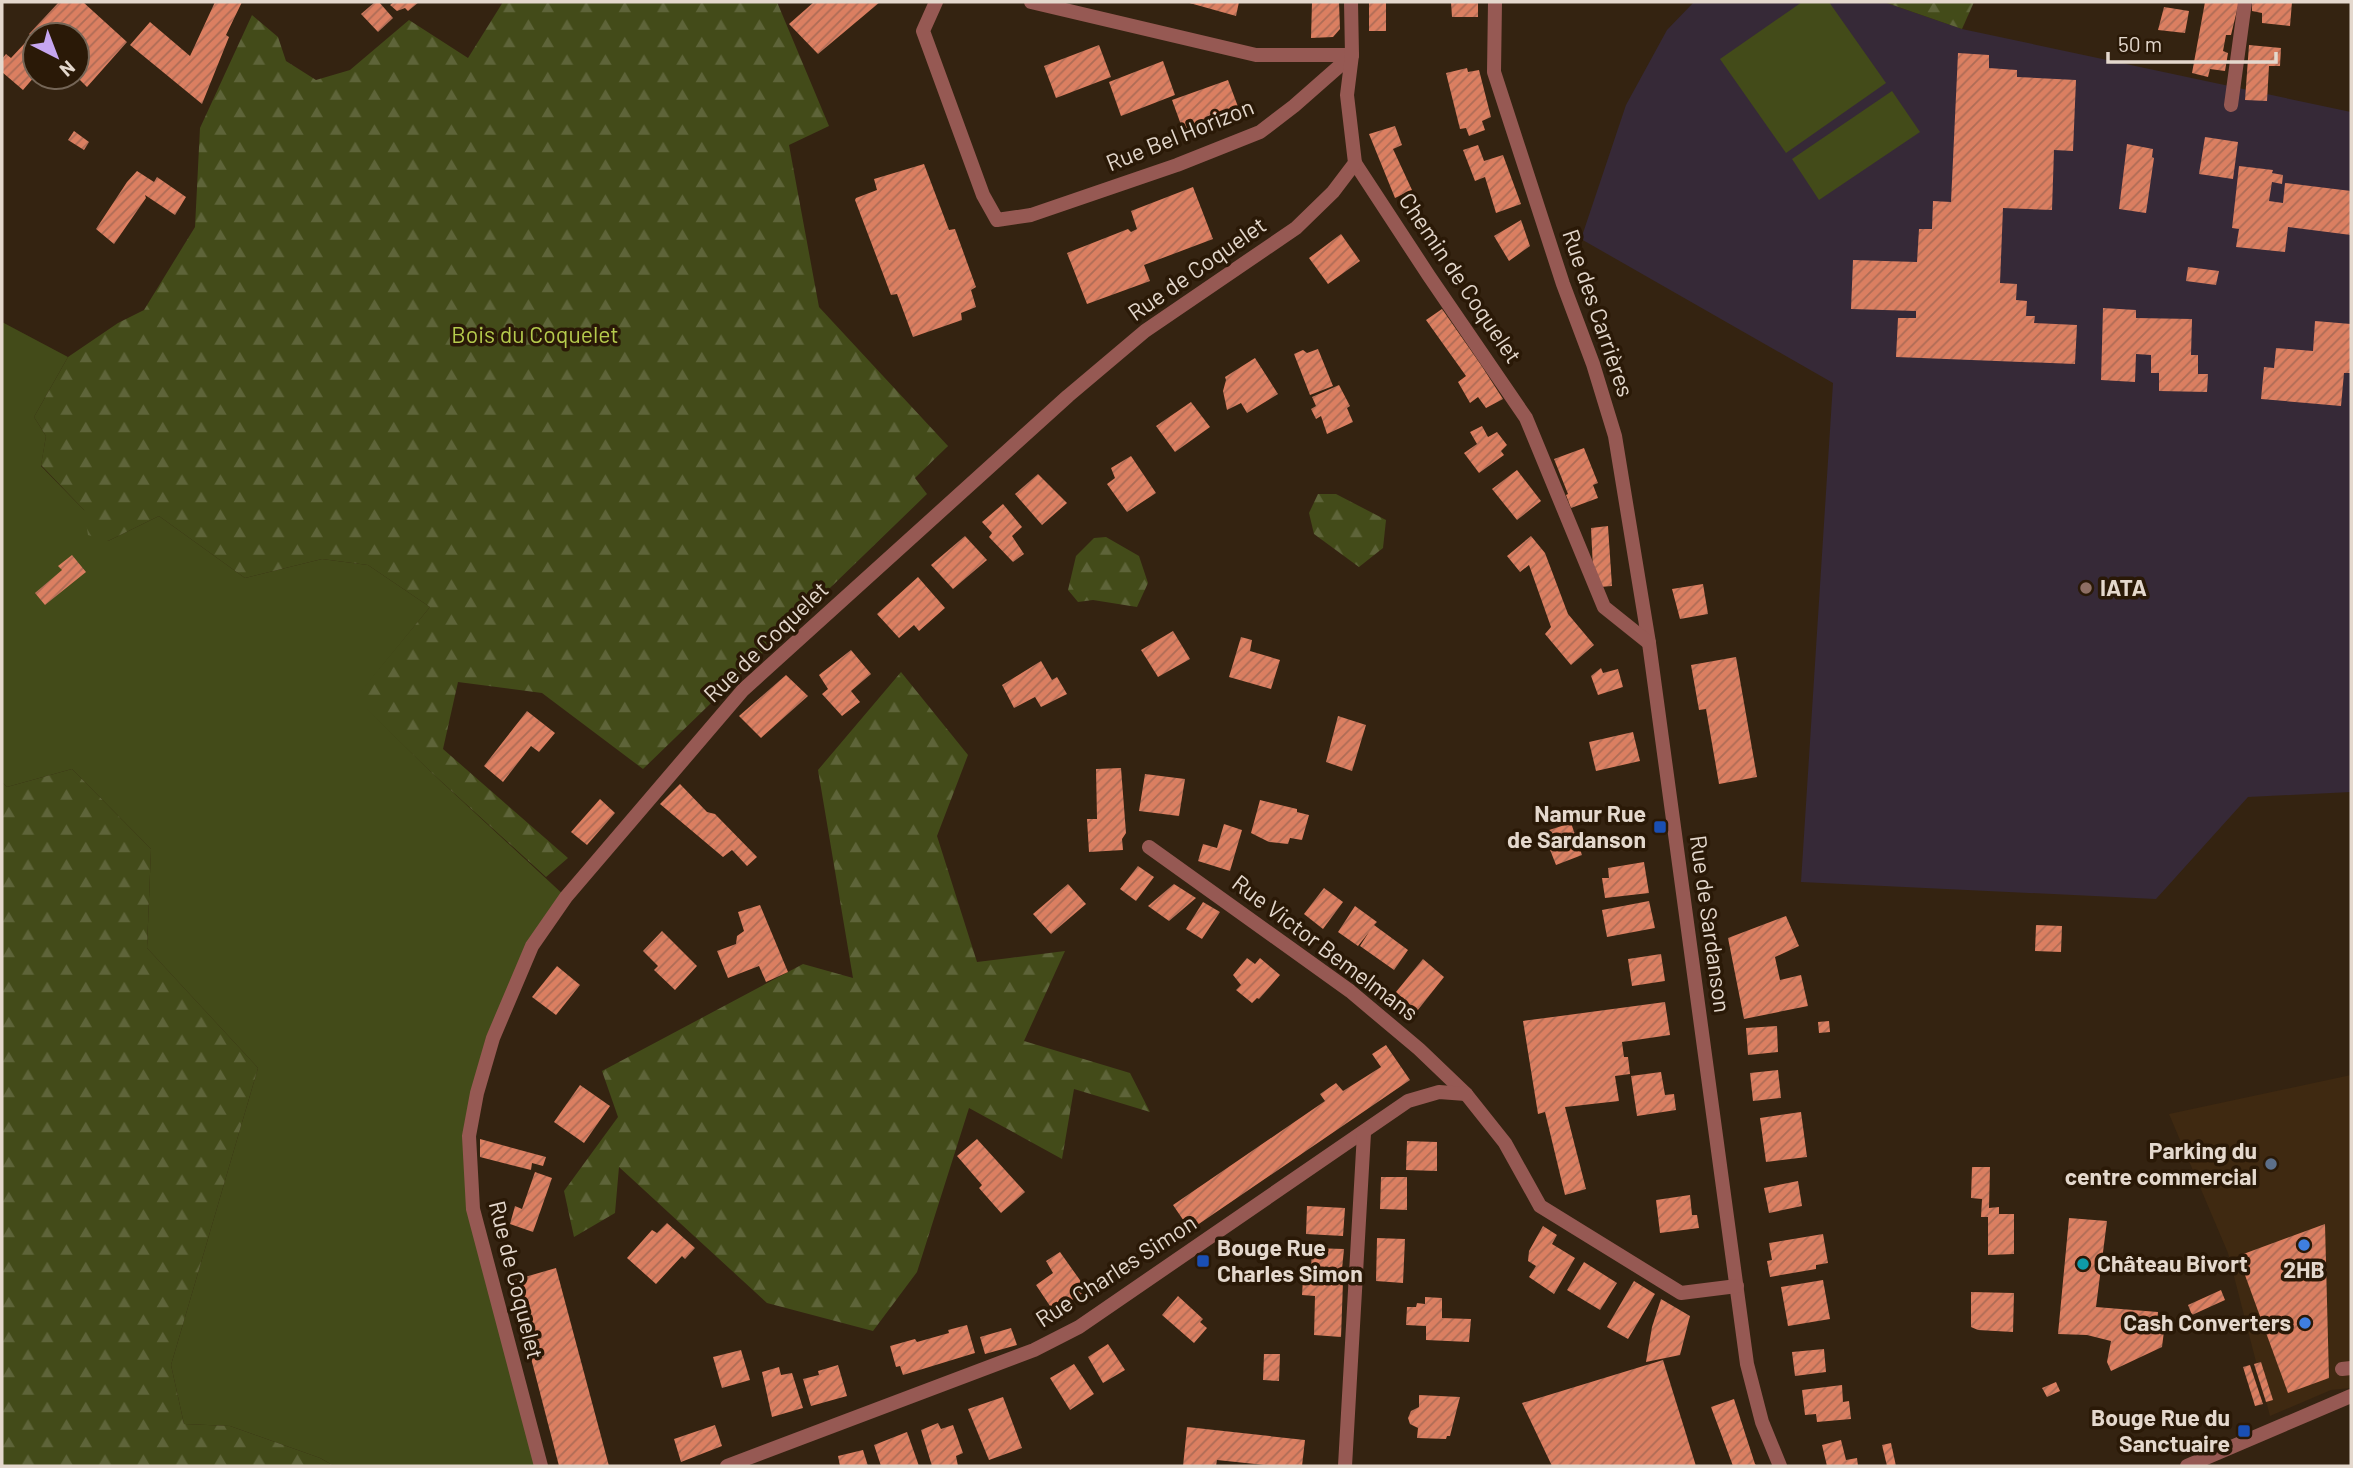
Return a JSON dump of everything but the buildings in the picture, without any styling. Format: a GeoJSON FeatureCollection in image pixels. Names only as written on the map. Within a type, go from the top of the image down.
{"type":"FeatureCollection","features":[{"type":"Feature","properties":{"kind":"street","name":"Rue Bel Horizon"},"geometry":{"type":"LineString","coordinates":[[936,2],[923,31],[983,195],[997,220],[1031,215],[1177,165],[1259,132],[1294,106],[1352,55]]}},
{"type":"Feature","properties":{"kind":"street"},"geometry":{"type":"LineString","coordinates":[[1031,2],[1256,55],[1352,55]]}},
{"type":"Feature","properties":{"kind":"street"},"geometry":{"type":"LineString","coordinates":[[1351,2],[1352,55],[1347,95],[1355,163]]}},
{"type":"Feature","properties":{"kind":"street","name":"Rue des Carrières"},"geometry":{"type":"LineString","coordinates":[[1495,2],[1494,72],[1615,436],[1648,643]]}},
{"type":"Feature","properties":{"kind":"street"},"geometry":{"type":"LineString","coordinates":[[2231,105],[2245,2]]}},
{"type":"Feature","properties":{"kind":"street","name":"Chemin de Coquelet"},"geometry":{"type":"LineString","coordinates":[[1355,163],[1526,418],[1604,607],[1648,643]]}},
{"type":"Feature","properties":{"kind":"street","name":"Rue de Coquelet"},"geometry":{"type":"LineString","coordinates":[[541,1466],[472,1209],[469,1136],[477,1093],[493,1038],[532,946],[566,897],[743,690],[1068,396],[1145,331],[1296,228],[1333,192],[1355,163]]}},
{"type":"Feature","properties":{"kind":"street","name":"Rue de Sardanson"},"geometry":{"type":"LineString","coordinates":[[1648,643],[1747,1364],[1762,1422],[1780,1466]]}},
{"type":"Feature","properties":{"kind":"street","name":"Rue Victor Bemelmans"},"geometry":{"type":"LineString","coordinates":[[1149,847],[1350,991],[1419,1049],[1466,1094],[1504,1143],[1540,1206],[1681,1293],[1737,1286]]}},
{"type":"Feature","properties":{"kind":"street","name":"Rue Charles Simon"},"geometry":{"type":"LineString","coordinates":[[727,1466],[1034,1350],[1079,1327],[1408,1101],[1439,1091],[1466,1094]]}},
{"type":"Feature","properties":{"kind":"street"},"geometry":{"type":"LineString","coordinates":[[1345,1466],[1364,1133]]}},
{"type":"Feature","properties":{"kind":"street"},"geometry":{"type":"LineString","coordinates":[[2187,1466],[2351,1396]]}},
{"type":"Feature","properties":{"kind":"shaded area","name":"IATA"},"geometry":{"type":"Polygon","coordinates":[[[1694,2],[1884,2],[1962,29],[2351,112],[2351,792],[2248,797],[2156,899],[1801,882],[1833,383],[1581,239],[1626,105],[1667,30],[1694,2]]]}},
{"type":"Feature","properties":{"kind":"shaded area"},"geometry":{"type":"Polygon","coordinates":[[[2351,1075],[2351,1388],[2331,1390],[2270,1416],[2228,1253],[2169,1114],[2351,1075]]]}},
{"type":"Feature","properties":{"kind":"green space","name":"Bois du Coquelet"},"geometry":{"type":"Polygon","coordinates":[[[503,2],[777,2],[829,126],[789,145],[819,307],[948,446],[915,478],[927,494],[643,769],[542,693],[458,682],[443,749],[568,858],[546,877],[355,698],[430,607],[368,565],[322,559],[245,578],[159,516],[108,541],[88,535],[84,510],[41,465],[46,436],[34,417],[68,357],[118,323],[144,310],[195,227],[200,128],[252,15],[278,37],[286,61],[316,80],[350,70],[409,20],[468,58],[503,2]]]}},
{"type":"Feature","properties":{"kind":"green space"},"geometry":{"type":"Polygon","coordinates":[[[1802,2],[1829,2],[1886,83],[1786,153],[1720,59],[1802,2]]]}},
{"type":"Feature","properties":{"kind":"green space"},"geometry":{"type":"Polygon","coordinates":[[[1884,2],[1974,2],[1962,29],[1884,2]]]}},
{"type":"Feature","properties":{"kind":"green space"},"geometry":{"type":"Polygon","coordinates":[[[1892,91],[1920,132],[1819,200],[1792,159],[1892,91]]]}},
{"type":"Feature","properties":{"kind":"green space"},"geometry":{"type":"Polygon","coordinates":[[[2,322],[68,357],[34,417],[46,436],[41,466],[84,510],[108,541],[159,516],[245,578],[322,559],[368,565],[430,607],[356,698],[432,773],[566,897],[532,946],[477,1093],[473,1209],[541,1466],[334,1466],[320,1458],[230,1426],[184,1424],[171,1365],[258,1068],[147,948],[151,849],[72,769],[7,787],[2,782],[2,322]]]}},
{"type":"Feature","properties":{"kind":"green space"},"geometry":{"type":"Polygon","coordinates":[[[1318,494],[1336,494],[1386,520],[1383,548],[1359,567],[1314,534],[1309,513],[1318,494]]]}},
{"type":"Feature","properties":{"kind":"green space"},"geometry":{"type":"Polygon","coordinates":[[[1106,537],[1139,556],[1148,583],[1137,607],[1093,600],[1078,602],[1068,590],[1076,556],[1094,538],[1106,537]]]}},
{"type":"Feature","properties":{"kind":"green space"},"geometry":{"type":"Polygon","coordinates":[[[901,672],[968,755],[937,836],[977,962],[1065,951],[1024,1041],[1130,1073],[1150,1112],[1074,1089],[1062,1159],[969,1108],[917,1272],[873,1331],[767,1303],[619,1167],[615,1213],[574,1237],[564,1191],[618,1117],[602,1071],[803,964],[853,978],[818,770],[901,672]]]}},
{"type":"Feature","properties":{"kind":"green space"},"geometry":{"type":"Polygon","coordinates":[[[72,769],[151,849],[147,948],[258,1068],[171,1365],[184,1424],[230,1426],[320,1458],[334,1466],[2,1466],[2,782],[7,787],[72,769]]]}},
{"type":"Feature","properties":{"kind":"place","name":"IATA"},"geometry":{"type":"Point","coordinates":[2086,588]}},
{"type":"Feature","properties":{"kind":"place","name":"Namur Rue de Sardanson"},"geometry":{"type":"Point","coordinates":[1660,827]}},
{"type":"Feature","properties":{"kind":"place","name":"Parking du centre commercial"},"geometry":{"type":"Point","coordinates":[2271,1164]}},
{"type":"Feature","properties":{"kind":"place","name":"2HB"},"geometry":{"type":"Point","coordinates":[2304,1245]}},
{"type":"Feature","properties":{"kind":"place","name":"Bouge Rue Charles Simon"},"geometry":{"type":"Point","coordinates":[1203,1261]}},
{"type":"Feature","properties":{"kind":"place","name":"Château Bivort"},"geometry":{"type":"Point","coordinates":[2083,1264]}},
{"type":"Feature","properties":{"kind":"place","name":"Cash Converters"},"geometry":{"type":"Point","coordinates":[2305,1323]}},
{"type":"Feature","properties":{"kind":"place","name":"Bouge Rue du Sanctuaire"},"geometry":{"type":"Point","coordinates":[2244,1431]}}]}
